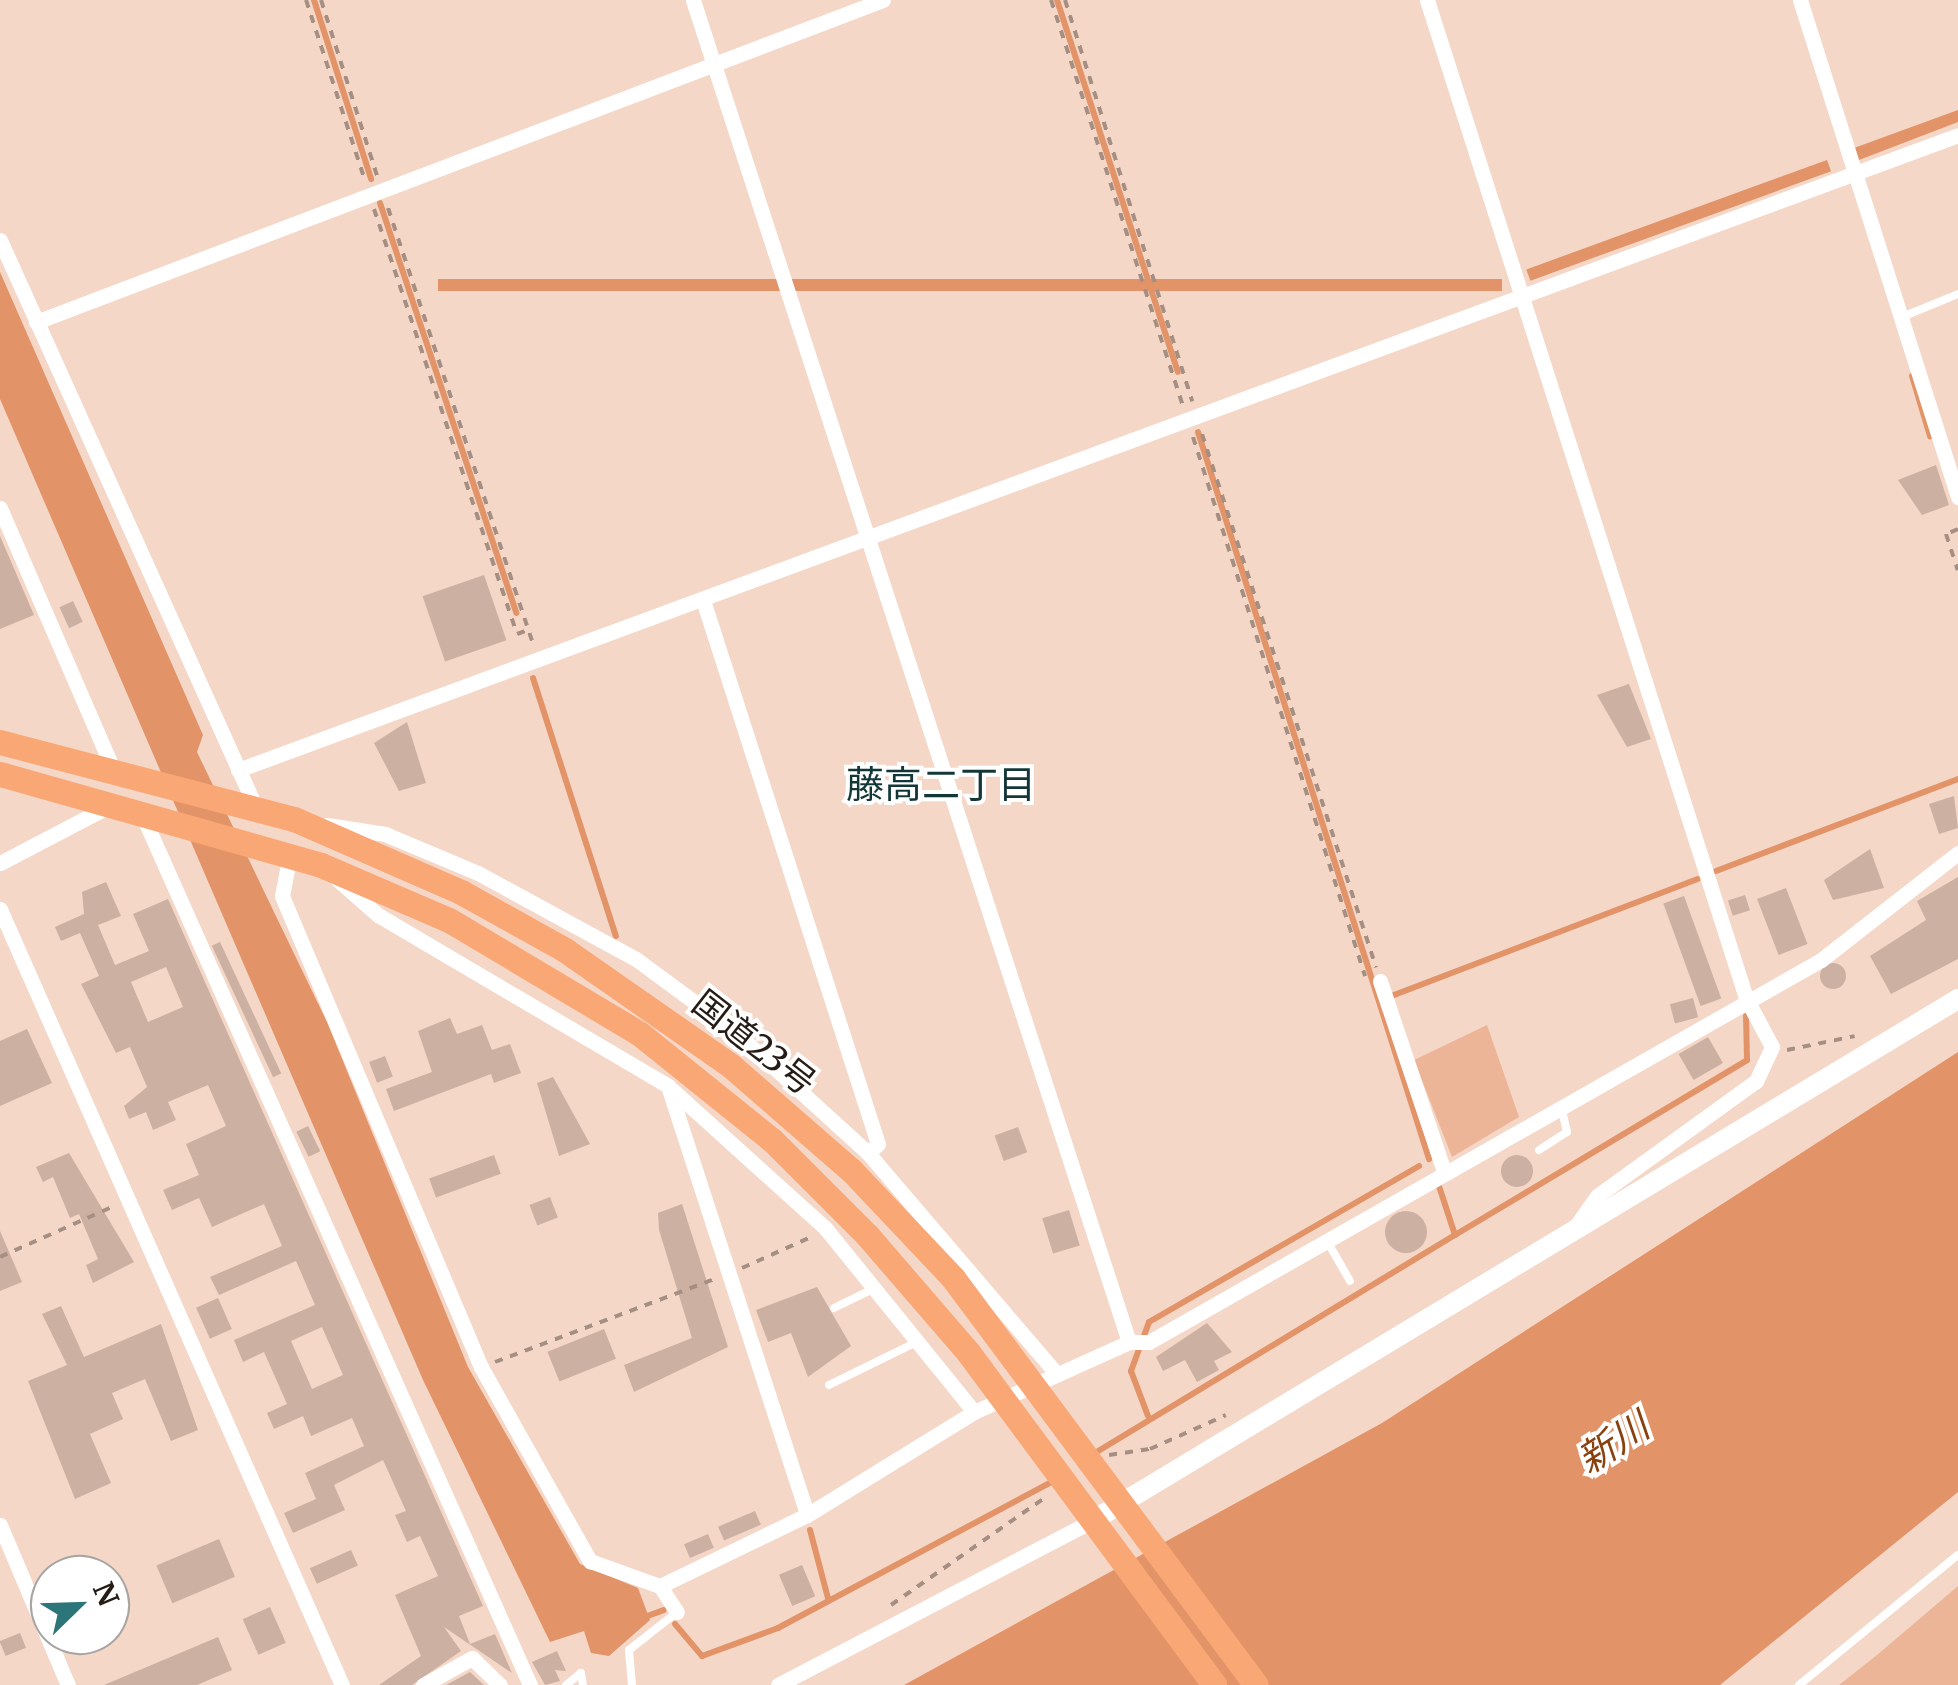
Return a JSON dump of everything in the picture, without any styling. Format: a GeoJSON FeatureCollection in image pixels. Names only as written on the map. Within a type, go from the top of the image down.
{"type":"FeatureCollection","features":[{"type":"Feature","properties":{"kind":"highway"},"geometry":{"type":"LineString","coordinates":[[0,732],[63,756]]}},
{"type":"Feature","properties":{"kind":"highway","name":"国道23号"},"geometry":{"type":"LineString","coordinates":[[0,742],[119,768],[294,819],[461,892],[654,1009],[836,1156],[952,1278],[1256,1685]]}},
{"type":"Feature","properties":{"kind":"highway","name":"国道23号"},"geometry":{"type":"LineString","coordinates":[[0,774],[128,805],[321,865],[449,920],[640,1034],[772,1140],[968,1352],[1214,1685]]}},
{"type":"Feature","properties":{"kind":"street"},"geometry":{"type":"LineString","coordinates":[[693,0],[1137,1342]]}},
{"type":"Feature","properties":{"kind":"street"},"geometry":{"type":"LineString","coordinates":[[36,322],[883,0]]}},
{"type":"Feature","properties":{"kind":"street"},"geometry":{"type":"LineString","coordinates":[[1427,0],[1746,998],[1772,1047],[1756,1082],[1596,1196],[1568,1238]]}},
{"type":"Feature","properties":{"kind":"street"},"geometry":{"type":"LineString","coordinates":[[1800,0],[1958,497]]}},
{"type":"Feature","properties":{"kind":"street"},"geometry":{"type":"LineString","coordinates":[[238,770],[703,600],[866,529],[1191,418],[1958,134]]}},
{"type":"Feature","properties":{"kind":"street"},"geometry":{"type":"LineString","coordinates":[[0,240],[256,808]]}},
{"type":"Feature","properties":{"kind":"street"},"geometry":{"type":"LineString","coordinates":[[1942,446],[1958,440]]}},
{"type":"Feature","properties":{"kind":"street"},"geometry":{"type":"LineString","coordinates":[[0,508],[119,768]]}},
{"type":"Feature","properties":{"kind":"street"},"geometry":{"type":"LineString","coordinates":[[703,600],[878,1144],[868,1152]]}},
{"type":"Feature","properties":{"kind":"street"},"geometry":{"type":"LineString","coordinates":[[0,863],[128,805],[530,1685]]}},
{"type":"Feature","properties":{"kind":"street"},"geometry":{"type":"LineString","coordinates":[[294,819],[385,834],[572,921],[735,1032],[868,1152],[1054,1371]]}},
{"type":"Feature","properties":{"kind":"street"},"geometry":{"type":"LineString","coordinates":[[660,1586],[807,1515],[974,1412],[1054,1371],[1137,1342],[1326,1240],[1746,998],[1821,960],[1958,853]]}},
{"type":"Feature","properties":{"kind":"street"},"geometry":{"type":"LineString","coordinates":[[290,854],[282,896],[481,1368],[590,1561],[660,1586],[677,1612]]}},
{"type":"Feature","properties":{"kind":"street"},"geometry":{"type":"LineString","coordinates":[[321,865],[378,914],[668,1086],[826,1229],[877,1287],[974,1412]]}},
{"type":"Feature","properties":{"kind":"street"},"geometry":{"type":"LineString","coordinates":[[0,908],[342,1685]]}},
{"type":"Feature","properties":{"kind":"street"},"geometry":{"type":"LineString","coordinates":[[1374,984],[1444,1172]]}},
{"type":"Feature","properties":{"kind":"street"},"geometry":{"type":"LineString","coordinates":[[778,1685],[1096,1527],[1958,999]]}},
{"type":"Feature","properties":{"kind":"street"},"geometry":{"type":"LineString","coordinates":[[668,1086],[807,1515]]}},
{"type":"Feature","properties":{"kind":"street"},"geometry":{"type":"LineString","coordinates":[[0,1526],[68,1685]]}},
{"type":"Feature","properties":{"kind":"street"},"geometry":{"type":"LineString","coordinates":[[423,1685],[472,1658],[500,1685]]}},
{"type":"Feature","properties":{"kind":"lane"},"geometry":{"type":"LineString","coordinates":[[1901,317],[1958,294]]}},
{"type":"Feature","properties":{"kind":"lane"},"geometry":{"type":"LineString","coordinates":[[1539,1150],[1568,1132],[1561,1104]]}},
{"type":"Feature","properties":{"kind":"lane"},"geometry":{"type":"LineString","coordinates":[[1326,1240],[1350,1280]]}},
{"type":"Feature","properties":{"kind":"lane"},"geometry":{"type":"LineString","coordinates":[[834,1308],[877,1287]]}},
{"type":"Feature","properties":{"kind":"lane"},"geometry":{"type":"LineString","coordinates":[[830,1386],[919,1342]]}},
{"type":"Feature","properties":{"kind":"lane"},"geometry":{"type":"LineString","coordinates":[[1800,1685],[1958,1556]]}},
{"type":"Feature","properties":{"kind":"lane"},"geometry":{"type":"LineString","coordinates":[[632,1685],[628,1650],[677,1612]]}},
{"type":"Feature","properties":{"kind":"lane"},"geometry":{"type":"LineString","coordinates":[[566,1685],[581,1673],[583,1685]]}},
{"type":"Feature","properties":{"kind":"path"},"geometry":{"type":"LineString","coordinates":[[306,0],[376,193],[529,634],[516,634],[376,193],[321,0]]}},
{"type":"Feature","properties":{"kind":"path"},"geometry":{"type":"LineString","coordinates":[[1050,0],[1179,395]]}},
{"type":"Feature","properties":{"kind":"path"},"geometry":{"type":"LineString","coordinates":[[1065,0],[1189,392]]}},
{"type":"Feature","properties":{"kind":"path"},"geometry":{"type":"LineString","coordinates":[[1191,418],[1374,984]]}},
{"type":"Feature","properties":{"kind":"path"},"geometry":{"type":"LineString","coordinates":[[1191,418],[1374,984]]}},
{"type":"Feature","properties":{"kind":"path"},"geometry":{"type":"LineString","coordinates":[[1958,530],[1946,534],[1958,570]]}},
{"type":"Feature","properties":{"kind":"path"},"geometry":{"type":"LineString","coordinates":[[1772,1047],[1808,1050],[1874,1030]]}},
{"type":"Feature","properties":{"kind":"path"},"geometry":{"type":"LineString","coordinates":[[0,1257],[128,1200]]}},
{"type":"Feature","properties":{"kind":"path"},"geometry":{"type":"LineString","coordinates":[[481,1368],[729,1274],[826,1229]]}},
{"type":"Feature","properties":{"kind":"shaded area"},"geometry":{"type":"Polygon","coordinates":[[[1487,1025],[1519,1117],[1452,1157],[1414,1060],[1487,1025]]]}},
{"type":"Feature","properties":{"kind":"shaded area"},"geometry":{"type":"Polygon","coordinates":[[[1958,1586],[1958,1685],[1839,1685],[1877,1655],[1958,1586]]]}},
{"type":"Feature","properties":{"kind":"water"},"geometry":{"type":"Polygon","coordinates":[[[1958,110],[1958,122],[1859,160],[1854,148],[1958,110]]]}},
{"type":"Feature","properties":{"kind":"water"},"geometry":{"type":"Polygon","coordinates":[[[1827,160],[1831,171],[1530,281],[1526,269],[1827,160]]]}},
{"type":"Feature","properties":{"kind":"water"},"geometry":{"type":"Polygon","coordinates":[[[0,272],[203,735],[197,752],[327,1022],[468,1367],[580,1564],[638,1588],[650,1620],[609,1656],[591,1653],[584,1631],[550,1642],[423,1380],[0,399],[0,272]]]}},
{"type":"Feature","properties":{"kind":"water"},"geometry":{"type":"Polygon","coordinates":[[[438,279],[1502,279],[1502,291],[438,291],[438,279]]]}},
{"type":"Feature","properties":{"kind":"water","name":"新川"},"geometry":{"type":"Polygon","coordinates":[[[1958,1052],[1958,1492],[1720,1685],[904,1685],[1382,1423],[1958,1052]]]}},
{"type":"Feature","properties":{"kind":"building"},"geometry":{"type":"Polygon","coordinates":[[[1936,465],[1949,505],[1922,515],[1898,480],[1936,465]]]}},
{"type":"Feature","properties":{"kind":"building"},"geometry":{"type":"Polygon","coordinates":[[[0,536],[34,615],[0,629],[0,536]]]}},
{"type":"Feature","properties":{"kind":"building"},"geometry":{"type":"Polygon","coordinates":[[[484,575],[506,640],[445,661],[423,596],[484,575]]]}},
{"type":"Feature","properties":{"kind":"building"},"geometry":{"type":"Polygon","coordinates":[[[73,601],[83,622],[69,628],[59,607],[73,601]]]}},
{"type":"Feature","properties":{"kind":"building"},"geometry":{"type":"Polygon","coordinates":[[[1629,684],[1651,739],[1627,747],[1597,695],[1629,684]]]}},
{"type":"Feature","properties":{"kind":"building"},"geometry":{"type":"Polygon","coordinates":[[[407,722],[426,783],[399,791],[374,743],[407,722]]]}},
{"type":"Feature","properties":{"kind":"building"},"geometry":{"type":"Polygon","coordinates":[[[1954,796],[1958,828],[1939,834],[1929,804],[1954,796]]]}},
{"type":"Feature","properties":{"kind":"building"},"geometry":{"type":"Polygon","coordinates":[[[1870,849],[1884,888],[1833,900],[1824,880],[1870,849]]]}},
{"type":"Feature","properties":{"kind":"building"},"geometry":{"type":"Polygon","coordinates":[[[1958,877],[1958,959],[1891,994],[1870,956],[1926,920],[1917,901],[1958,877]]]}},
{"type":"Feature","properties":{"kind":"building"},"geometry":{"type":"Polygon","coordinates":[[[106,882],[121,916],[98,925],[115,965],[149,951],[133,914],[168,899],[483,1606],[459,1616],[470,1644],[495,1634],[512,1673],[444,1627],[461,1651],[412,1685],[379,1685],[421,1656],[395,1595],[438,1576],[420,1536],[407,1542],[395,1515],[406,1511],[383,1460],[334,1485],[345,1510],[293,1533],[284,1513],[316,1499],[305,1473],[364,1446],[352,1418],[311,1436],[303,1416],[274,1429],[267,1413],[287,1404],[264,1352],[243,1362],[234,1340],[315,1305],[296,1261],[219,1295],[210,1277],[282,1246],[264,1204],[212,1227],[199,1198],[172,1210],[163,1190],[199,1175],[186,1144],[226,1126],[208,1085],[168,1102],[176,1120],[153,1130],[146,1112],[129,1119],[124,1106],[147,1087],[130,1047],[116,1053],[81,984],[99,976],[80,933],[61,941],[55,927],[84,914],[82,892],[106,882]],[[166,967],[131,982],[148,1022],[183,1007],[166,967]],[[322,1327],[291,1341],[312,1389],[343,1375],[322,1327]]]}},
{"type":"Feature","properties":{"kind":"building"},"geometry":{"type":"Polygon","coordinates":[[[1786,888],[1808,944],[1779,955],[1757,899],[1786,888]]]}},
{"type":"Feature","properties":{"kind":"building"},"geometry":{"type":"Polygon","coordinates":[[[1745,895],[1750,910],[1733,916],[1728,901],[1745,895]]]}},
{"type":"Feature","properties":{"kind":"building"},"geometry":{"type":"Polygon","coordinates":[[[1684,896],[1721,998],[1701,1006],[1663,904],[1684,896]]]}},
{"type":"Feature","properties":{"kind":"building"},"geometry":{"type":"Polygon","coordinates":[[[220,942],[281,1073],[273,1077],[212,946],[220,942]]]}},
{"type":"Feature","properties":{"kind":"building"},"geometry":{"type":"Polygon","coordinates":[[[1833,963],[1842,967],[1846,976],[1842,985],[1833,989],[1824,985],[1820,976],[1824,967],[1833,963]]]}},
{"type":"Feature","properties":{"kind":"building"},"geometry":{"type":"Polygon","coordinates":[[[1693,998],[1698,1017],[1675,1024],[1670,1004],[1693,998]]]}},
{"type":"Feature","properties":{"kind":"building"},"geometry":{"type":"Polygon","coordinates":[[[450,1018],[457,1034],[482,1025],[492,1050],[510,1044],[521,1073],[494,1083],[491,1074],[394,1111],[386,1089],[432,1072],[418,1031],[450,1018]]]}},
{"type":"Feature","properties":{"kind":"building"},"geometry":{"type":"Polygon","coordinates":[[[27,1029],[52,1083],[0,1106],[0,1041],[27,1029]]]}},
{"type":"Feature","properties":{"kind":"building"},"geometry":{"type":"Polygon","coordinates":[[[1708,1037],[1723,1063],[1694,1080],[1679,1054],[1708,1037]]]}},
{"type":"Feature","properties":{"kind":"building"},"geometry":{"type":"Polygon","coordinates":[[[385,1056],[393,1077],[377,1083],[369,1062],[385,1056]]]}},
{"type":"Feature","properties":{"kind":"building"},"geometry":{"type":"Polygon","coordinates":[[[553,1077],[590,1144],[559,1156],[537,1083],[553,1077]]]}},
{"type":"Feature","properties":{"kind":"building"},"geometry":{"type":"Polygon","coordinates":[[[308,1126],[320,1151],[309,1157],[296,1132],[308,1126]]]}},
{"type":"Feature","properties":{"kind":"building"},"geometry":{"type":"Polygon","coordinates":[[[1018,1127],[1027,1152],[1004,1161],[995,1136],[1018,1127]]]}},
{"type":"Feature","properties":{"kind":"building"},"geometry":{"type":"Polygon","coordinates":[[[69,1153],[134,1262],[93,1283],[86,1265],[98,1259],[79,1214],[70,1218],[53,1177],[43,1182],[36,1167],[69,1153]]]}},
{"type":"Feature","properties":{"kind":"building"},"geometry":{"type":"Polygon","coordinates":[[[494,1155],[501,1174],[436,1197],[429,1179],[494,1155]]]}},
{"type":"Feature","properties":{"kind":"building"},"geometry":{"type":"Polygon","coordinates":[[[1517,1155],[1528,1160],[1533,1171],[1528,1182],[1517,1187],[1506,1182],[1501,1171],[1506,1160],[1517,1155]]]}},
{"type":"Feature","properties":{"kind":"building"},"geometry":{"type":"Polygon","coordinates":[[[550,1197],[558,1218],[537,1225],[529,1205],[550,1197]]]}},
{"type":"Feature","properties":{"kind":"building"},"geometry":{"type":"Polygon","coordinates":[[[682,1204],[728,1347],[634,1392],[624,1365],[692,1338],[659,1230],[658,1213],[682,1204]]]}},
{"type":"Feature","properties":{"kind":"building"},"geometry":{"type":"Polygon","coordinates":[[[1069,1210],[1080,1245],[1053,1254],[1042,1218],[1069,1210]]]}},
{"type":"Feature","properties":{"kind":"building"},"geometry":{"type":"Polygon","coordinates":[[[1406,1211],[1421,1217],[1427,1232],[1421,1247],[1406,1253],[1391,1247],[1385,1232],[1391,1217],[1406,1211]]]}},
{"type":"Feature","properties":{"kind":"building"},"geometry":{"type":"Polygon","coordinates":[[[0,1231],[22,1282],[0,1291],[0,1231]]]}},
{"type":"Feature","properties":{"kind":"building"},"geometry":{"type":"Polygon","coordinates":[[[817,1287],[851,1346],[808,1377],[791,1333],[768,1342],[756,1310],[817,1287]]]}},
{"type":"Feature","properties":{"kind":"building"},"geometry":{"type":"Polygon","coordinates":[[[218,1298],[232,1329],[210,1339],[196,1308],[218,1298]]]}},
{"type":"Feature","properties":{"kind":"building"},"geometry":{"type":"Polygon","coordinates":[[[61,1306],[84,1357],[161,1324],[198,1430],[171,1441],[145,1379],[112,1393],[123,1419],[90,1434],[111,1483],[75,1499],[28,1381],[67,1365],[42,1314],[61,1306]]]}},
{"type":"Feature","properties":{"kind":"building"},"geometry":{"type":"Polygon","coordinates":[[[1207,1323],[1232,1352],[1214,1361],[1219,1370],[1197,1382],[1185,1360],[1163,1371],[1156,1357],[1207,1323]]]}},
{"type":"Feature","properties":{"kind":"building"},"geometry":{"type":"Polygon","coordinates":[[[604,1329],[616,1359],[559,1382],[547,1352],[604,1329]]]}},
{"type":"Feature","properties":{"kind":"building"},"geometry":{"type":"Polygon","coordinates":[[[755,1511],[761,1525],[724,1540],[718,1527],[755,1511]]]}},
{"type":"Feature","properties":{"kind":"building"},"geometry":{"type":"Polygon","coordinates":[[[708,1534],[714,1548],[690,1558],[684,1544],[708,1534]]]}},
{"type":"Feature","properties":{"kind":"building"},"geometry":{"type":"Polygon","coordinates":[[[219,1539],[235,1577],[172,1603],[156,1566],[219,1539]]]}},
{"type":"Feature","properties":{"kind":"building"},"geometry":{"type":"Polygon","coordinates":[[[351,1550],[358,1566],[317,1584],[310,1568],[351,1550]]]}},
{"type":"Feature","properties":{"kind":"building"},"geometry":{"type":"Polygon","coordinates":[[[802,1565],[815,1596],[792,1606],[779,1575],[802,1565]]]}},
{"type":"Feature","properties":{"kind":"building"},"geometry":{"type":"Polygon","coordinates":[[[270,1607],[286,1643],[258,1655],[243,1619],[270,1607]]]}},
{"type":"Feature","properties":{"kind":"building"},"geometry":{"type":"Polygon","coordinates":[[[20,1633],[26,1648],[6,1656],[0,1641],[20,1633]]]}},
{"type":"Feature","properties":{"kind":"building"},"geometry":{"type":"Polygon","coordinates":[[[218,1637],[232,1670],[197,1685],[104,1685],[218,1637]]]}},
{"type":"Feature","properties":{"kind":"building"},"geometry":{"type":"Polygon","coordinates":[[[557,1651],[566,1671],[555,1670],[560,1681],[545,1685],[532,1662],[557,1651]]]}},
{"type":"Feature","properties":{"kind":"building"},"geometry":{"type":"Polygon","coordinates":[[[470,1672],[484,1685],[446,1685],[470,1672]]]}},
{"type":"Feature","properties":{"kind":"waterway"},"geometry":{"type":"LineString","coordinates":[[314,0],[371,179]]}},
{"type":"Feature","properties":{"kind":"waterway"},"geometry":{"type":"LineString","coordinates":[[1057,0],[1178,372]]}},
{"type":"Feature","properties":{"kind":"waterway"},"geometry":{"type":"LineString","coordinates":[[380,203],[516,613]]}},
{"type":"Feature","properties":{"kind":"waterway"},"geometry":{"type":"LineString","coordinates":[[1912,376],[1930,436]]}},
{"type":"Feature","properties":{"kind":"waterway"},"geometry":{"type":"LineString","coordinates":[[1198,432],[1429,1159]]}},
{"type":"Feature","properties":{"kind":"waterway"},"geometry":{"type":"LineString","coordinates":[[533,678],[616,936]]}},
{"type":"Feature","properties":{"kind":"waterway"},"geometry":{"type":"LineString","coordinates":[[1716,871],[1958,779]]}},
{"type":"Feature","properties":{"kind":"waterway"},"geometry":{"type":"LineString","coordinates":[[1394,995],[1698,879]]}},
{"type":"Feature","properties":{"kind":"waterway"},"geometry":{"type":"LineString","coordinates":[[1455,1235],[1747,1060],[1746,1016]]}},
{"type":"Feature","properties":{"kind":"waterway"},"geometry":{"type":"LineString","coordinates":[[1148,1416],[1131,1371],[1149,1322],[1419,1166]]}},
{"type":"Feature","properties":{"kind":"waterway"},"geometry":{"type":"LineString","coordinates":[[1090,1456],[1455,1235],[1439,1186]]}},
{"type":"Feature","properties":{"kind":"waterway"},"geometry":{"type":"LineString","coordinates":[[675,1624],[702,1656],[778,1628],[1055,1480]]}},
{"type":"Feature","properties":{"kind":"waterway"},"geometry":{"type":"LineString","coordinates":[[810,1530],[828,1598]]}},
{"type":"Feature","properties":{"kind":"waterway"},"geometry":{"type":"LineString","coordinates":[[642,1618],[664,1610]]}},
{"type":"Feature","properties":{"kind":"district","name":"藤高二丁目"},"geometry":{"type":"Point","coordinates":[941,785]}}]}
